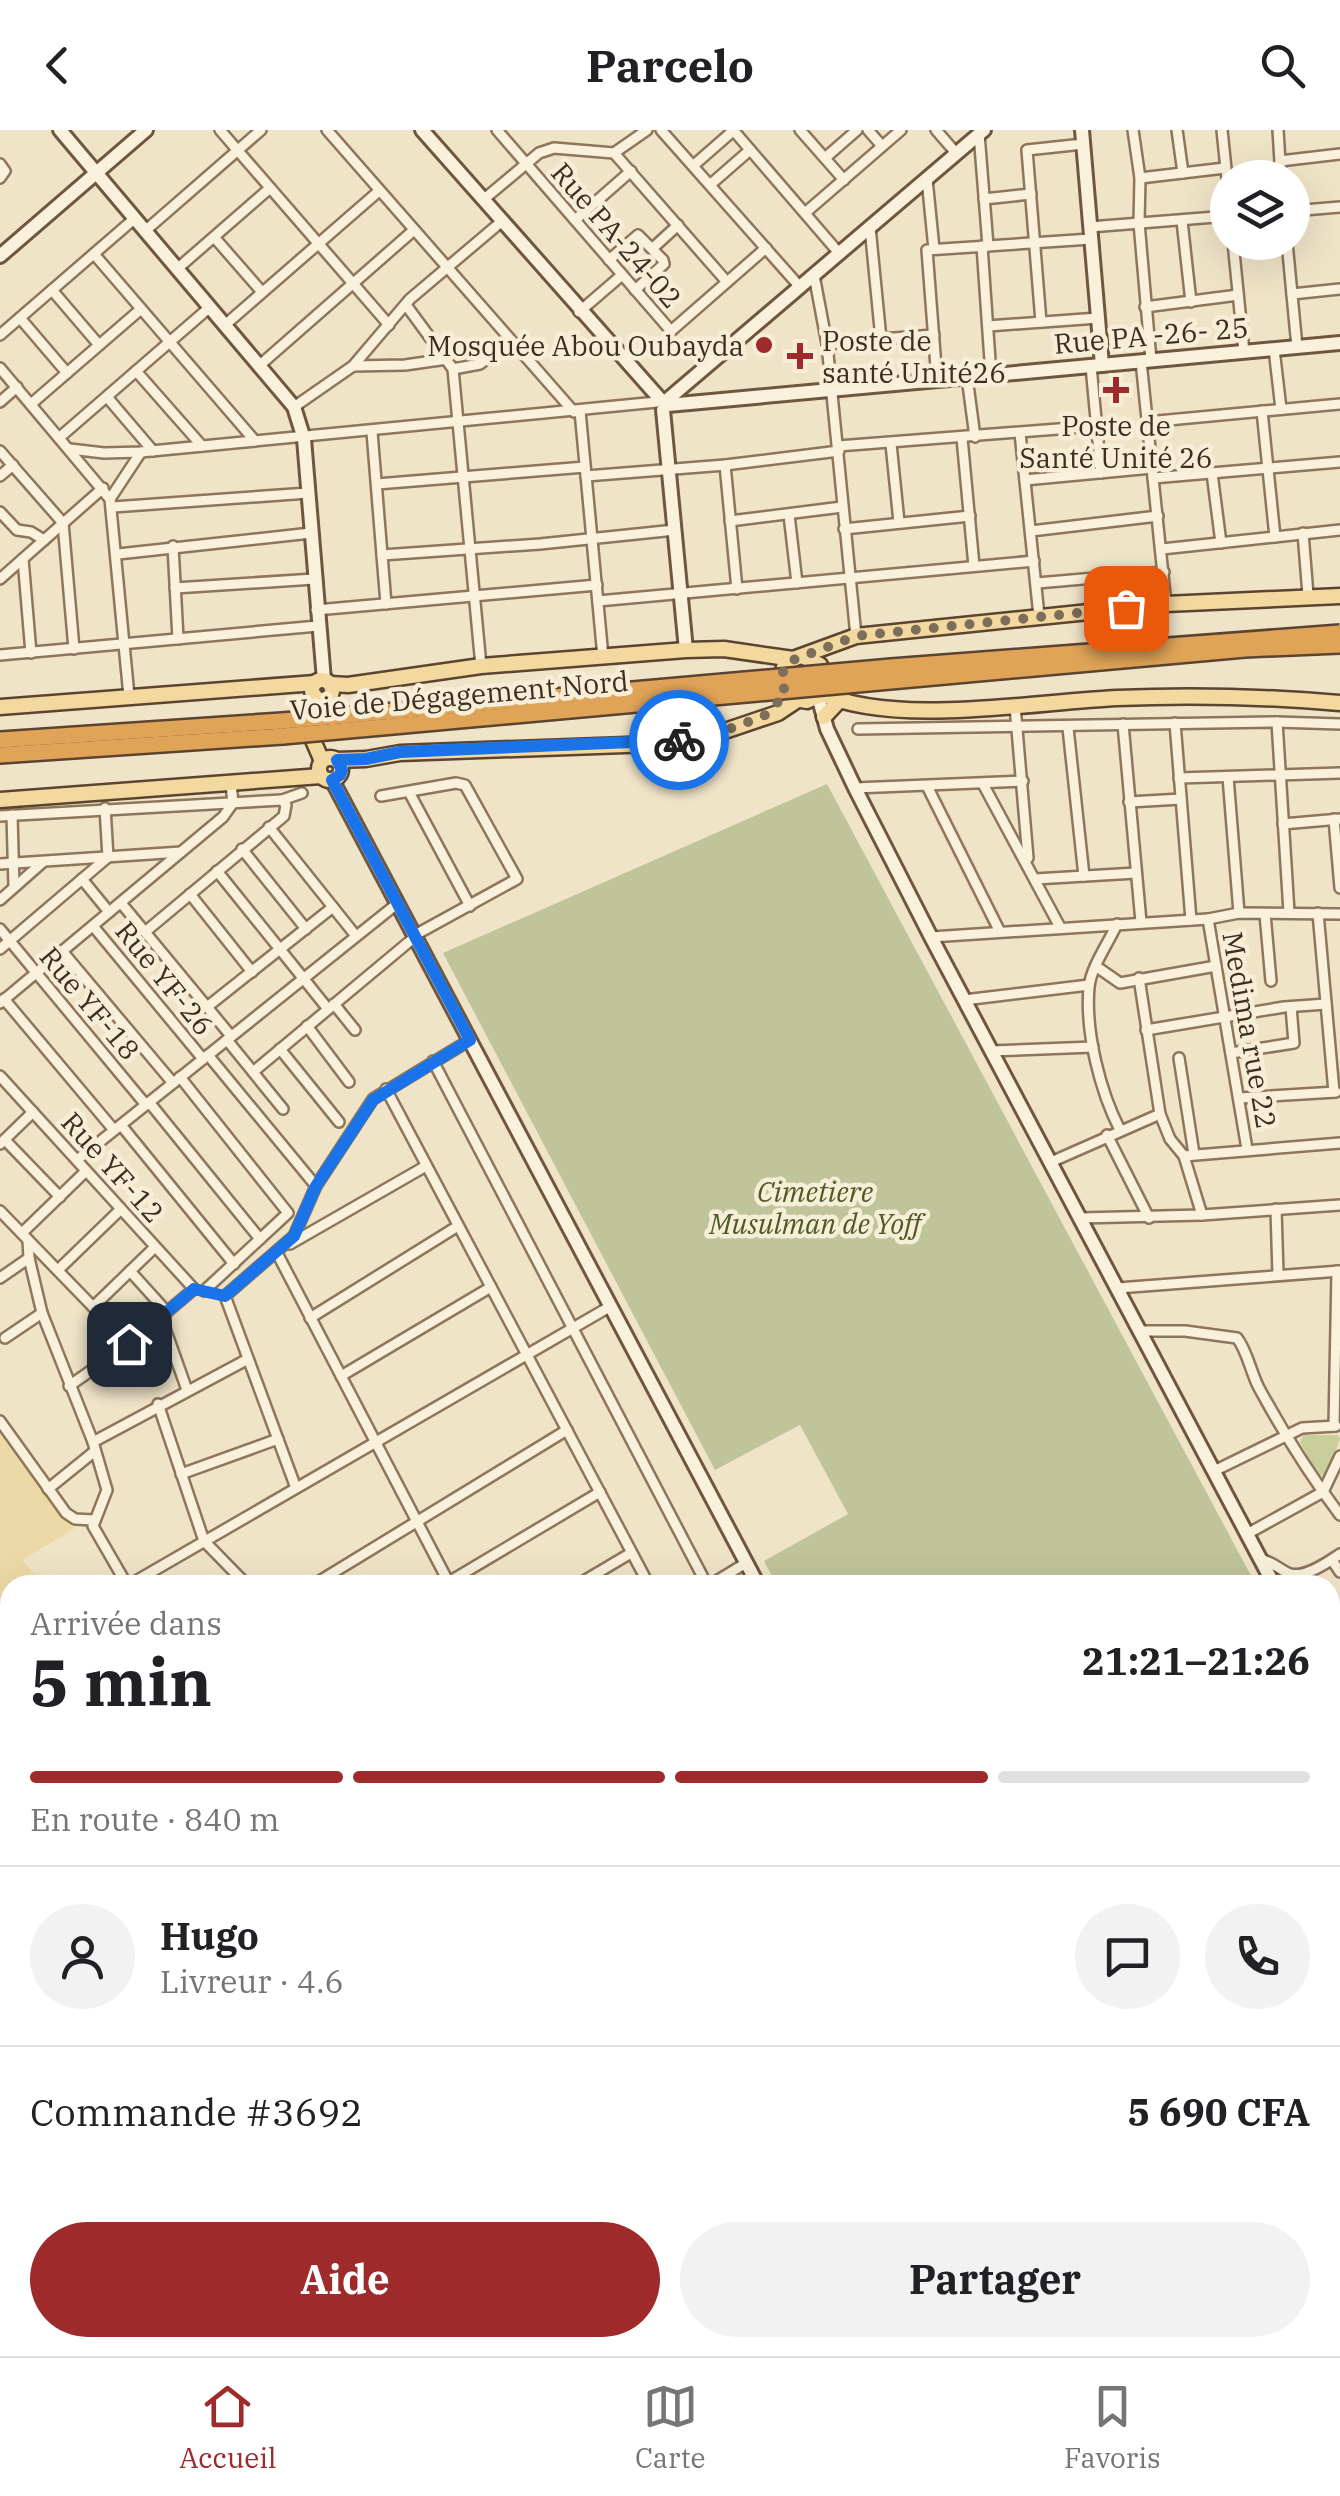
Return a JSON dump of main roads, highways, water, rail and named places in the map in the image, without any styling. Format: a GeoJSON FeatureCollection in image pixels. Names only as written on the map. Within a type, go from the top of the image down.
{"type":"FeatureCollection","features":[{"type":"Feature","properties":{"kind":"highway","name":"Voie de Dégagement Nord"},"geometry":{"type":"LineString","coordinates":[[0,755],[891,667],[1340,632]]}},
{"type":"Feature","properties":{"kind":"highway","name":"Voie de Dégagement Nord"},"geometry":{"type":"LineString","coordinates":[[0,740],[283,728],[1206,652],[1340,645]]}},
{"type":"Feature","properties":{"kind":"main road"},"geometry":{"type":"LineString","coordinates":[[795,699],[781,684],[782,672],[798,658],[851,637],[1166,604],[1338,595]]}},
{"type":"Feature","properties":{"kind":"main road"},"geometry":{"type":"LineString","coordinates":[[0,800],[303,776],[400,752],[652,744],[708,737],[778,713],[821,685],[851,637]]}},
{"type":"Feature","properties":{"kind":"main road"},"geometry":{"type":"LineString","coordinates":[[0,706],[294,684],[322,690],[481,666],[686,650],[815,661],[821,685],[846,704],[909,710],[1120,698],[1340,703]]}},
{"type":"Feature","properties":{"kind":"main road"},"geometry":{"type":"LineString","coordinates":[[752,653],[782,672]]}},
{"type":"Feature","properties":{"kind":"main road"},"geometry":{"type":"LineString","coordinates":[[322,690],[316,730],[331,770]]}},
{"type":"Feature","properties":{"kind":"main road"},"geometry":{"type":"LineString","coordinates":[[826,723],[846,704]]}},
{"type":"Feature","properties":{"kind":"place","name":"Mosquée Abou Oubayda"},"geometry":{"type":"Point","coordinates":[764,345]}},
{"type":"Feature","properties":{"kind":"place","name":"Poste de santé Unité26"},"geometry":{"type":"Point","coordinates":[800,356]}},
{"type":"Feature","properties":{"kind":"place","name":"Poste de Santé Unité 26"},"geometry":{"type":"Point","coordinates":[1116,390]}},
{"type":"Feature","properties":{"kind":"park label","name":"Cimetiere Musulman de Yoff"},"geometry":{"type":"Point","coordinates":[815,1207]}}]}
